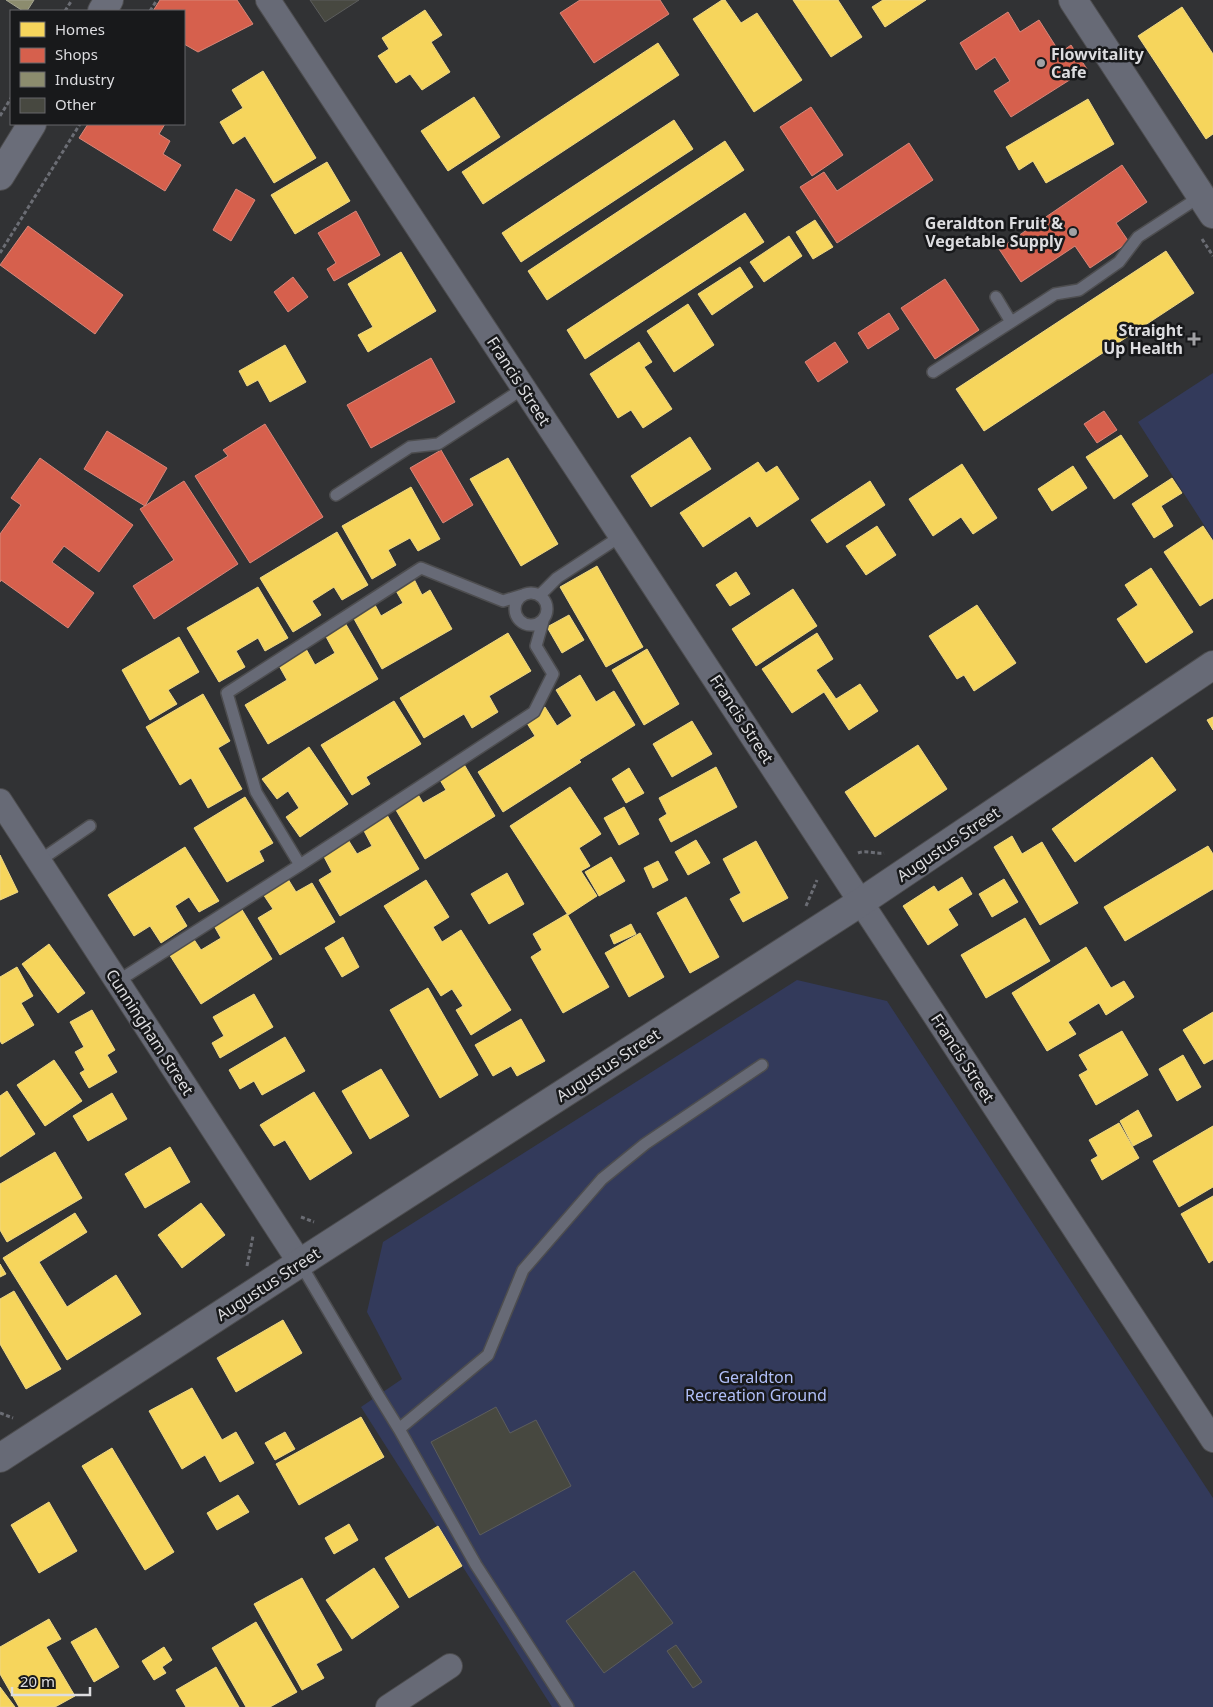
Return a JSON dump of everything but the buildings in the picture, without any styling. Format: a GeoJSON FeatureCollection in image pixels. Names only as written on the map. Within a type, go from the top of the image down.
{"type":"FeatureCollection","features":[{"type":"Feature","properties":{"kind":"main road"},"geometry":{"type":"LineString","coordinates":[[0,176],[31,125]]}},
{"type":"Feature","properties":{"kind":"street","name":"Francis Street"},"geometry":{"type":"LineString","coordinates":[[268,0],[622,536],[1213,1440]]}},
{"type":"Feature","properties":{"kind":"street"},"geometry":{"type":"LineString","coordinates":[[1074,0],[1207,205]]}},
{"type":"Feature","properties":{"kind":"street","name":"Augustus Street"},"geometry":{"type":"LineString","coordinates":[[2,1452],[300,1263],[861,902],[1213,665]]}},
{"type":"Feature","properties":{"kind":"street","name":"Cunningham Street"},"geometry":{"type":"LineString","coordinates":[[0,801],[300,1263]]}},
{"type":"Feature","properties":{"kind":"street"},"geometry":{"type":"LineString","coordinates":[[388,1707],[450,1666]]}},
{"type":"Feature","properties":{"kind":"lane"},"geometry":{"type":"LineString","coordinates":[[933,372],[1055,294],[1079,290],[1120,262],[1138,237],[1207,205]]}},
{"type":"Feature","properties":{"kind":"lane"},"geometry":{"type":"LineString","coordinates":[[996,297],[1011,322]]}},
{"type":"Feature","properties":{"kind":"lane"},"geometry":{"type":"LineString","coordinates":[[336,495],[410,447],[438,444],[524,388]]}},
{"type":"Feature","properties":{"kind":"lane"},"geometry":{"type":"LineString","coordinates":[[540,596],[557,578],[622,536]]}},
{"type":"Feature","properties":{"kind":"lane"},"geometry":{"type":"LineString","coordinates":[[118,981],[300,865],[534,712],[554,674],[536,646],[548,608],[540,596],[533,593],[503,601],[421,568],[227,693],[256,792],[300,865]]}},
{"type":"Feature","properties":{"kind":"lane"},"geometry":{"type":"LineString","coordinates":[[526,594],[516,604],[517,618],[522,624],[529,626],[537,625],[543,621]]}},
{"type":"Feature","properties":{"kind":"lane"},"geometry":{"type":"LineString","coordinates":[[39,861],[90,826]]}},
{"type":"Feature","properties":{"kind":"lane"},"geometry":{"type":"LineString","coordinates":[[399,1429],[488,1355],[523,1270],[602,1179],[645,1144],[762,1065]]}},
{"type":"Feature","properties":{"kind":"lane"},"geometry":{"type":"LineString","coordinates":[[300,1263],[399,1429],[476,1565],[568,1707]]}},
{"type":"Feature","properties":{"kind":"path"},"geometry":{"type":"LineString","coordinates":[[0,116],[10,100]]}},
{"type":"Feature","properties":{"kind":"path"},"geometry":{"type":"LineString","coordinates":[[0,253],[79,125]]}},
{"type":"Feature","properties":{"kind":"path"},"geometry":{"type":"LineString","coordinates":[[0,1413],[14,1418]]}},
{"type":"Feature","properties":{"kind":"green space"},"geometry":{"type":"Polygon","coordinates":[[[1213,373],[1213,539],[1138,422],[1213,373]]]}},
{"type":"Feature","properties":{"kind":"green space","name":"Geraldton Recreation Ground"},"geometry":{"type":"Polygon","coordinates":[[[797,980],[887,1001],[1213,1498],[1213,1707],[552,1707],[361,1407],[402,1379],[367,1312],[383,1242],[797,980]]]}},
{"type":"Feature","properties":{"kind":"place","name":"Flowvitality Cafe"},"geometry":{"type":"Point","coordinates":[1041,63]}},
{"type":"Feature","properties":{"kind":"place","name":"Geraldton Fruit & Vegetable Supply"},"geometry":{"type":"Point","coordinates":[1073,232]}},
{"type":"Feature","properties":{"kind":"place","name":"Straight Up Health"},"geometry":{"type":"Point","coordinates":[1194,339]}}]}
